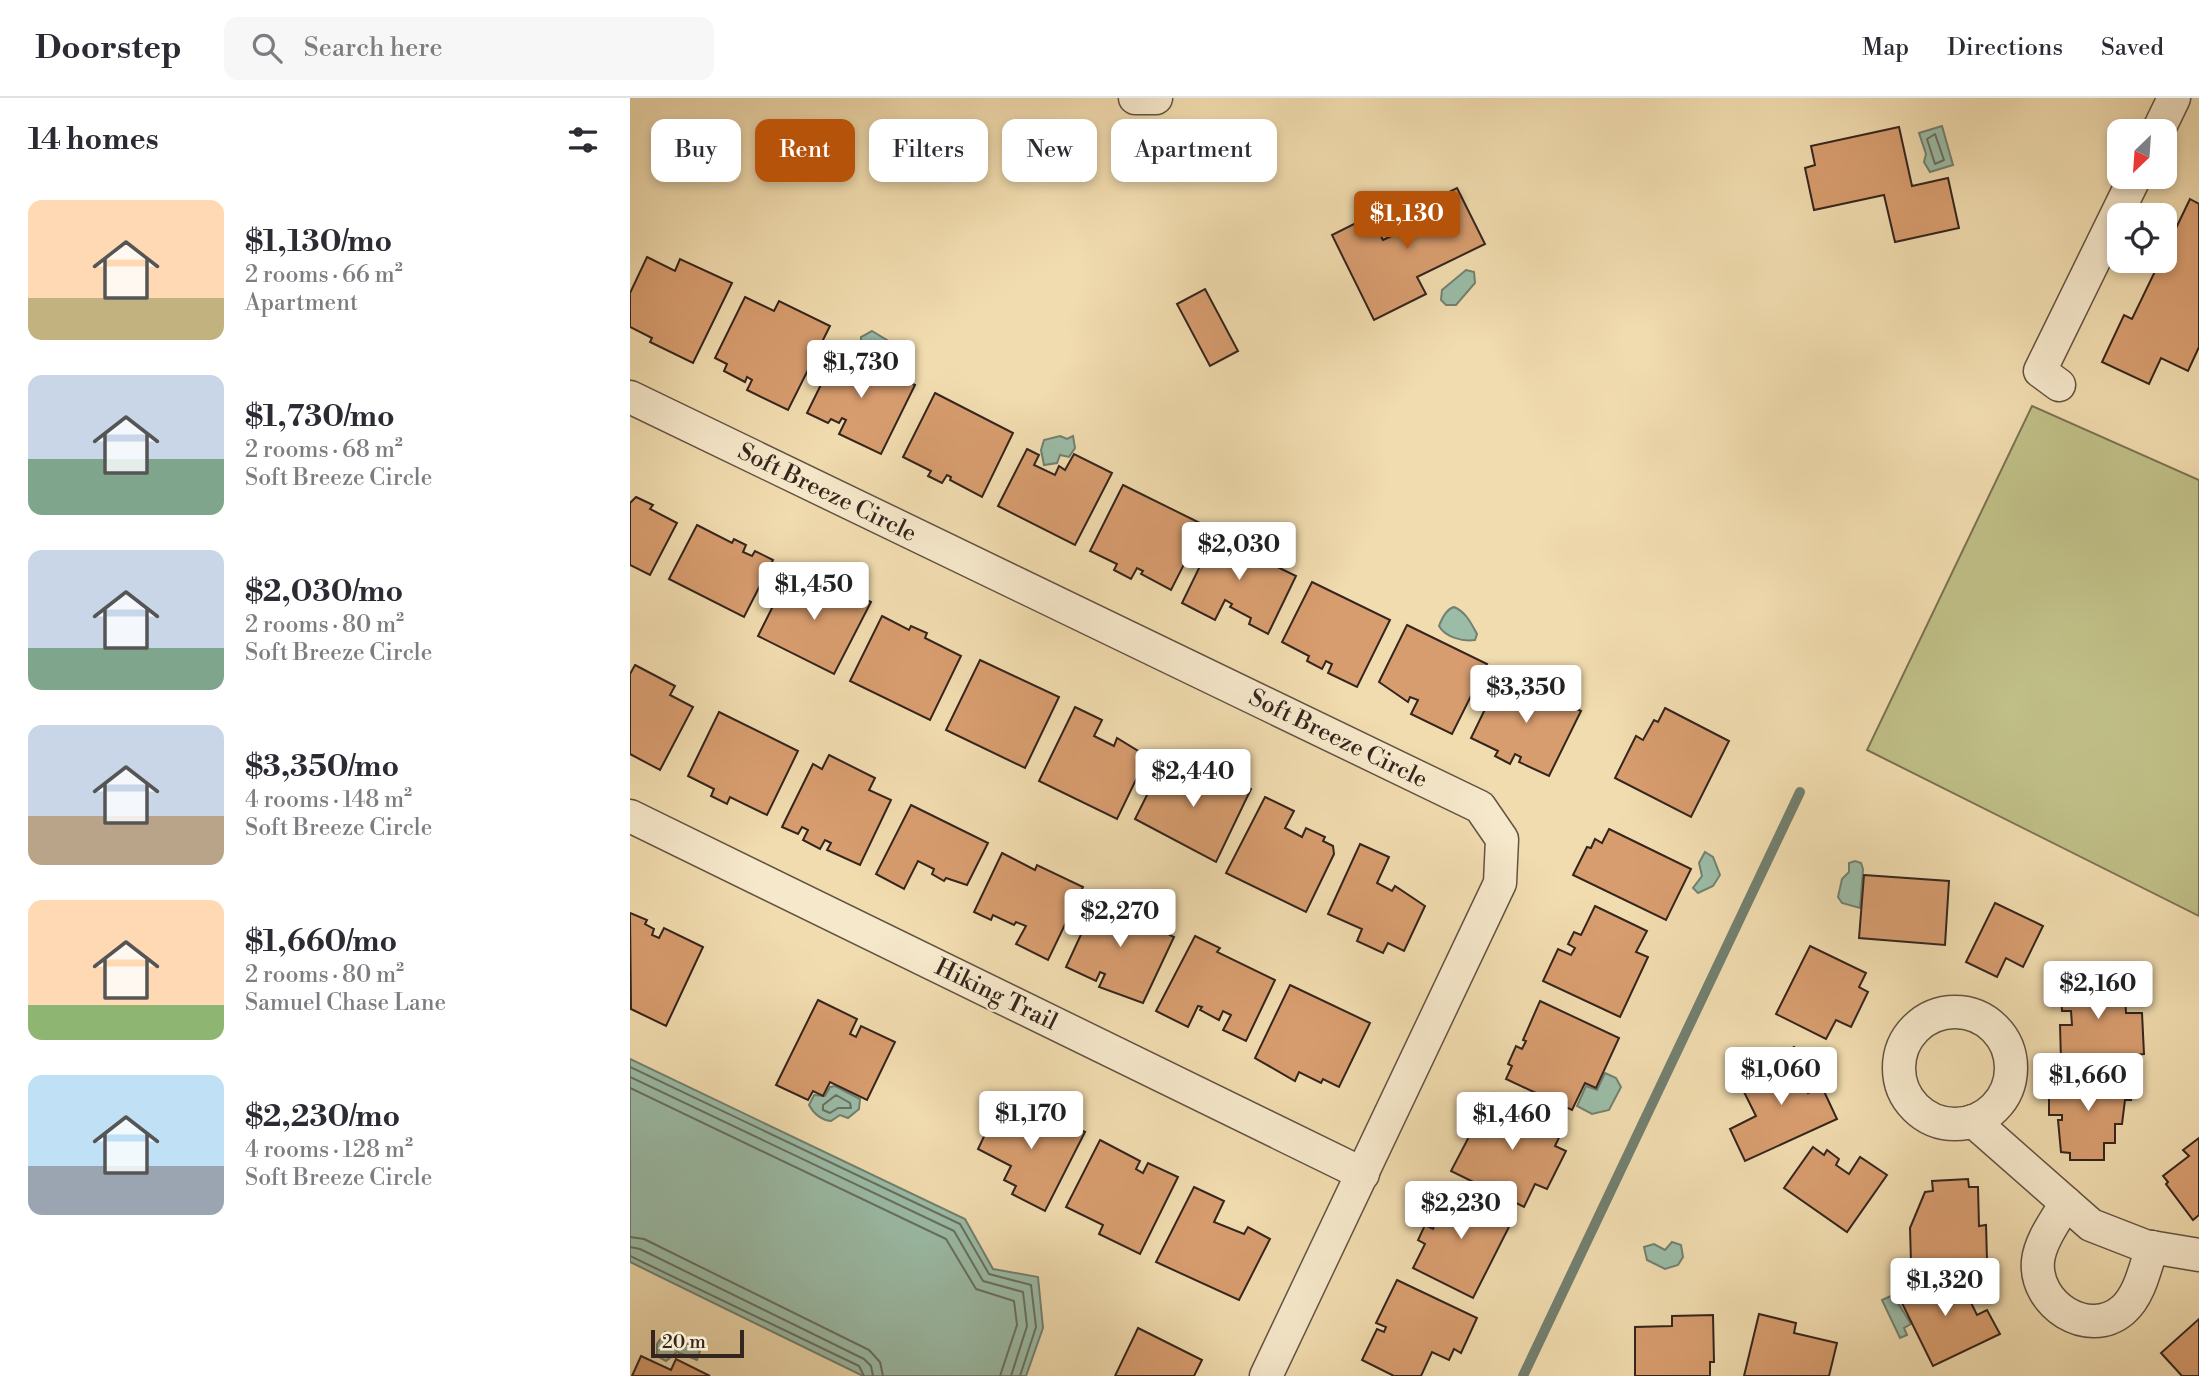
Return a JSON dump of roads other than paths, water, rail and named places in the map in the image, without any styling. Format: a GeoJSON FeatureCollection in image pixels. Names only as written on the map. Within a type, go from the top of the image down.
{"type":"FeatureCollection","features":[{"type":"Feature","properties":{"kind":"street"},"geometry":{"type":"LineString","coordinates":[[1135,98],[1156,98]]}},
{"type":"Feature","properties":{"kind":"street"},"geometry":{"type":"LineString","coordinates":[[2164,119],[2174,98]]}},
{"type":"Feature","properties":{"kind":"street"},"geometry":{"type":"LineString","coordinates":[[2059,385],[2040,371],[2129,189]]}},
{"type":"Feature","properties":{"kind":"street","name":"Soft Breeze Circle"},"geometry":{"type":"LineString","coordinates":[[630,397],[1480,807],[1503,839],[1500,883],[1266,1376]]}},
{"type":"Feature","properties":{"kind":"street","name":"Hiking Trail"},"geometry":{"type":"LineString","coordinates":[[630,817],[1363,1174]]}},
{"type":"Feature","properties":{"kind":"street"},"geometry":{"type":"LineString","coordinates":[[1973,1121],[2091,1225],[2152,1247],[2199,1255]]}},
{"type":"Feature","properties":{"kind":"street"},"geometry":{"type":"LineString","coordinates":[[2066,1203],[2051,1229],[2038,1262],[2048,1300],[2064,1313],[2096,1320],[2111,1318],[2124,1309],[2136,1294],[2152,1247]]}},
{"type":"Feature","properties":{"kind":"water"},"geometry":{"type":"Polygon","coordinates":[[[1942,126],[1953,165],[1930,172],[1924,162],[1926,154],[1919,133],[1942,126]]]}},
{"type":"Feature","properties":{"kind":"water"},"geometry":{"type":"Polygon","coordinates":[[[1466,270],[1474,272],[1475,283],[1456,305],[1446,305],[1441,300],[1442,290],[1466,270]]]}},
{"type":"Feature","properties":{"kind":"water"},"geometry":{"type":"Polygon","coordinates":[[[872,331],[900,348],[893,368],[861,348],[861,337],[872,331]]]}},
{"type":"Feature","properties":{"kind":"water"},"geometry":{"type":"Polygon","coordinates":[[[1060,436],[1067,439],[1073,436],[1075,448],[1069,457],[1060,455],[1057,463],[1044,465],[1041,450],[1044,440],[1060,436]]]}},
{"type":"Feature","properties":{"kind":"water"},"geometry":{"type":"Polygon","coordinates":[[[1454,607],[1470,622],[1477,634],[1475,640],[1455,638],[1439,626],[1443,617],[1454,607]]]}},
{"type":"Feature","properties":{"kind":"water"},"geometry":{"type":"Polygon","coordinates":[[[1705,852],[1713,857],[1720,875],[1713,886],[1698,893],[1693,888],[1702,876],[1699,863],[1705,852]]]}},
{"type":"Feature","properties":{"kind":"water"},"geometry":{"type":"Polygon","coordinates":[[[1849,863],[1861,863],[1863,869],[1860,908],[1842,903],[1838,897],[1842,879],[1849,872],[1849,863]]]}},
{"type":"Feature","properties":{"kind":"water"},"geometry":{"type":"Polygon","coordinates":[[[630,1059],[965,1219],[993,1269],[1038,1277],[1043,1328],[1026,1376],[863,1376],[630,1262],[630,1059]]]}},
{"type":"Feature","properties":{"kind":"water"},"geometry":{"type":"Polygon","coordinates":[[[1605,1073],[1616,1078],[1621,1087],[1609,1110],[1592,1114],[1577,1106],[1586,1086],[1597,1090],[1605,1073]]]}},
{"type":"Feature","properties":{"kind":"water"},"geometry":{"type":"Polygon","coordinates":[[[835,1086],[860,1099],[859,1109],[848,1118],[840,1115],[831,1121],[818,1116],[809,1105],[814,1095],[825,1096],[830,1087],[835,1086]]]}},
{"type":"Feature","properties":{"kind":"water"},"geometry":{"type":"Polygon","coordinates":[[[1672,1242],[1681,1245],[1683,1257],[1678,1265],[1665,1269],[1647,1260],[1644,1247],[1654,1244],[1665,1250],[1672,1242]]]}},
{"type":"Feature","properties":{"kind":"water"},"geometry":{"type":"Polygon","coordinates":[[[1893,1295],[1911,1324],[1904,1328],[1907,1335],[1900,1338],[1882,1300],[1893,1295]]]}},
{"type":"Feature","properties":{"kind":"water"},"geometry":{"type":"Polygon","coordinates":[[[665,1332],[700,1351],[697,1360],[677,1352],[666,1361],[657,1356],[657,1344],[665,1332]]]}},
{"type":"Feature","properties":{"kind":"waterway"},"geometry":{"type":"LineString","coordinates":[[1523,1376],[1800,792]]}}]}
